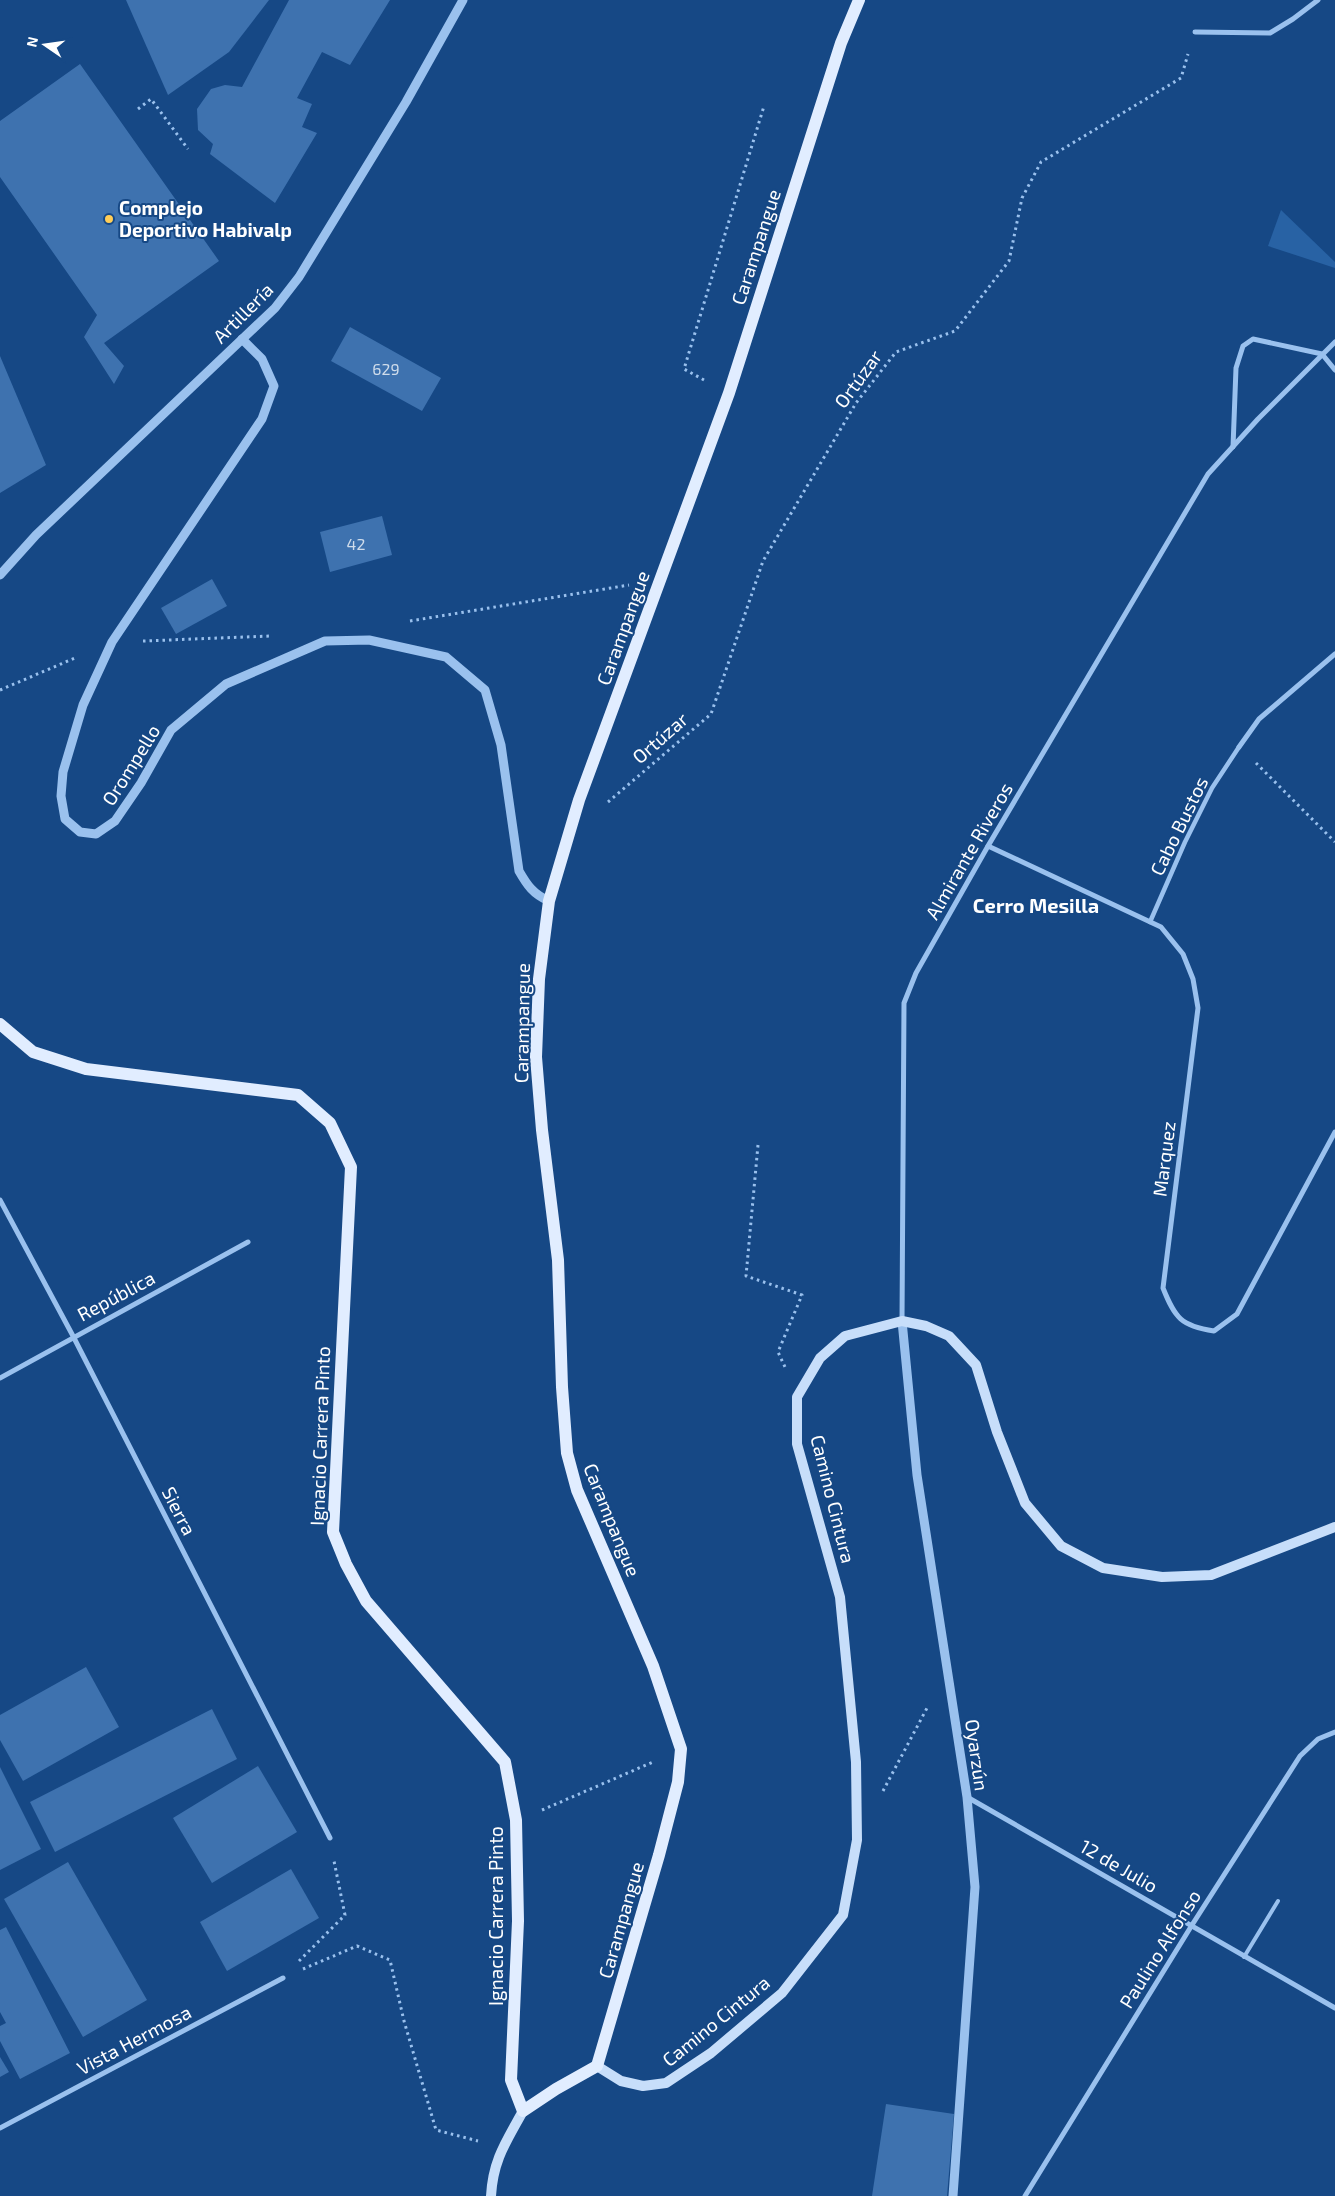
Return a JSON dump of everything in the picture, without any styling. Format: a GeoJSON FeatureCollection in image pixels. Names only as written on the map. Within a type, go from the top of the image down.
{"type":"FeatureCollection","features":[{"type":"Feature","properties":{"kind":"main road","name":"Carampangue"},"geometry":{"type":"LineString","coordinates":[[597,2066],[659,1855],[678,1782],[681,1749],[652,1666],[577,1490],[567,1453],[562,1387],[558,1260],[542,1130],[536,1056],[539,979],[549,901],[579,800],[729,393],[841,43],[860,0]]}},
{"type":"Feature","properties":{"kind":"main road","name":"Ignacio Carrera Pinto"},"geometry":{"type":"LineString","coordinates":[[0,1024],[33,1052],[86,1069],[298,1095],[330,1123],[351,1166],[333,1532],[346,1564],[366,1601],[505,1762],[516,1820],[518,1922],[511,2080],[523,2111]]}},
{"type":"Feature","properties":{"kind":"main road"},"geometry":{"type":"LineString","coordinates":[[797,1397],[820,1358],[845,1336],[902,1321],[926,1326],[949,1336],[976,1364],[997,1432],[1025,1502],[1061,1546],[1103,1568],[1162,1577],[1211,1575],[1335,1527]]}},
{"type":"Feature","properties":{"kind":"main road","name":"Camino Cintura"},"geometry":{"type":"LineString","coordinates":[[597,2066],[621,2081],[643,2086],[666,2083],[711,2053],[782,1993],[843,1916],[858,1840],[856,1762],[840,1597],[797,1444],[797,1397]]}},
{"type":"Feature","properties":{"kind":"main road"},"geometry":{"type":"LineString","coordinates":[[492,2196],[492,2175],[502,2148],[523,2111],[556,2088],[597,2066]]}},
{"type":"Feature","properties":{"kind":"street","name":"Artillería"},"geometry":{"type":"LineString","coordinates":[[0,575],[36,535],[275,308],[299,277],[406,102],[463,0]]}},
{"type":"Feature","properties":{"kind":"street"},"geometry":{"type":"LineString","coordinates":[[1195,32],[1270,33],[1318,0]]}},
{"type":"Feature","properties":{"kind":"street","name":"Orompello"},"geometry":{"type":"LineString","coordinates":[[242,339],[262,359],[274,386],[262,420],[112,642],[82,705],[63,772],[61,796],[65,819],[80,832],[96,834],[115,821],[141,783],[171,730],[226,684],[325,642],[369,640],[446,657],[485,690],[502,745],[519,871],[536,896],[549,901]]}},
{"type":"Feature","properties":{"kind":"street"},"geometry":{"type":"LineString","coordinates":[[1233,447],[1236,368],[1243,346],[1253,339],[1322,354],[1335,370]]}},
{"type":"Feature","properties":{"kind":"street","name":"Almirante Riveros"},"geometry":{"type":"LineString","coordinates":[[902,1321],[904,1003],[916,973],[988,846],[1208,474],[1335,342]]}},
{"type":"Feature","properties":{"kind":"street","name":"Cabo Bustos"},"geometry":{"type":"LineString","coordinates":[[1150,922],[1185,842],[1212,788],[1239,747],[1259,719],[1335,654]]}},
{"type":"Feature","properties":{"kind":"street","name":"Marquez"},"geometry":{"type":"LineString","coordinates":[[988,846],[1161,927],[1183,954],[1193,979],[1198,1008],[1163,1288],[1172,1311],[1192,1328],[1214,1331],[1237,1314],[1335,1132]]}},
{"type":"Feature","properties":{"kind":"street","name":"Sierra"},"geometry":{"type":"LineString","coordinates":[[0,1200],[73,1336],[330,1838]]}},
{"type":"Feature","properties":{"kind":"street","name":"República"},"geometry":{"type":"LineString","coordinates":[[0,1378],[73,1336],[248,1242]]}},
{"type":"Feature","properties":{"kind":"street","name":"Oyarzún"},"geometry":{"type":"LineString","coordinates":[[902,1321],[917,1475],[967,1797],[975,1887],[953,2196]]}},
{"type":"Feature","properties":{"kind":"street","name":"Paulino Alfonso"},"geometry":{"type":"LineString","coordinates":[[1025,2196],[1192,1925],[1300,1756],[1318,1739],[1335,1732]]}},
{"type":"Feature","properties":{"kind":"street","name":"12 de Julio"},"geometry":{"type":"LineString","coordinates":[[967,1797],[1335,2008]]}},
{"type":"Feature","properties":{"kind":"street","name":"Vista Hermosa"},"geometry":{"type":"LineString","coordinates":[[0,2128],[283,1978]]}},
{"type":"Feature","properties":{"kind":"lane"},"geometry":{"type":"LineString","coordinates":[[1244,1957],[1278,1901]]}},
{"type":"Feature","properties":{"kind":"path","name":"Ortúzar"},"geometry":{"type":"LineString","coordinates":[[605,805],[711,714],[763,561],[856,403],[896,352],[956,331],[1009,261],[1022,198],[1041,162],[1181,78],[1195,32]]}},
{"type":"Feature","properties":{"kind":"path"},"geometry":{"type":"LineString","coordinates":[[138,109],[151,99],[188,149]]}},
{"type":"Feature","properties":{"kind":"path"},"geometry":{"type":"LineString","coordinates":[[729,393],[684,369],[764,106]]}},
{"type":"Feature","properties":{"kind":"path"},"geometry":{"type":"LineString","coordinates":[[1239,747],[1335,842]]}},
{"type":"Feature","properties":{"kind":"path"},"geometry":{"type":"LineString","coordinates":[[758,1145],[746,1276],[802,1295],[778,1352],[797,1397]]}},
{"type":"Feature","properties":{"kind":"path"},"geometry":{"type":"LineString","coordinates":[[880,1797],[948,1669]]}},
{"type":"Feature","properties":{"kind":"path"},"geometry":{"type":"LineString","coordinates":[[561,1804],[681,1749]]}},
{"type":"Feature","properties":{"kind":"path"},"geometry":{"type":"LineString","coordinates":[[283,1978],[346,1915],[330,1838]]}},
{"type":"Feature","properties":{"kind":"path"},"geometry":{"type":"LineString","coordinates":[[283,1978],[357,1946],[390,1960],[404,2021],[436,2130],[502,2148]]}},
{"type":"Feature","properties":{"kind":"shaded area"},"geometry":{"type":"Polygon","coordinates":[[[1281,210],[1335,262],[1335,268],[1268,246],[1281,210]]]}},
{"type":"Feature","properties":{"kind":"building"},"geometry":{"type":"Polygon","coordinates":[[[126,0],[269,0],[229,52],[168,95],[126,0]]]}},
{"type":"Feature","properties":{"kind":"building"},"geometry":{"type":"Polygon","coordinates":[[[289,0],[390,0],[350,65],[322,52],[297,98],[312,104],[302,127],[317,133],[275,203],[210,154],[213,144],[198,130],[197,109],[211,89],[225,85],[242,87],[289,0]]]}},
{"type":"Feature","properties":{"kind":"building","name":"Complejo Deportivo Habivalp"},"geometry":{"type":"Polygon","coordinates":[[[80,64],[219,261],[104,343],[124,366],[114,384],[84,337],[97,315],[0,177],[0,121],[80,64]]]}},
{"type":"Feature","properties":{"kind":"building"},"geometry":{"type":"Polygon","coordinates":[[[350,327],[441,378],[422,411],[331,361],[350,327]]]}},
{"type":"Feature","properties":{"kind":"building"},"geometry":{"type":"Polygon","coordinates":[[[0,356],[46,465],[0,493],[0,356]]]}},
{"type":"Feature","properties":{"kind":"building"},"geometry":{"type":"Polygon","coordinates":[[[382,516],[392,555],[330,572],[320,532],[382,516]]]}},
{"type":"Feature","properties":{"kind":"building"},"geometry":{"type":"Polygon","coordinates":[[[212,579],[227,606],[176,634],[161,608],[212,579]]]}},
{"type":"Feature","properties":{"kind":"building"},"geometry":{"type":"Polygon","coordinates":[[[86,1667],[119,1727],[23,1781],[0,1740],[0,1715],[86,1667]]]}},
{"type":"Feature","properties":{"kind":"building"},"geometry":{"type":"Polygon","coordinates":[[[212,1709],[237,1759],[55,1852],[30,1802],[212,1709]]]}},
{"type":"Feature","properties":{"kind":"building"},"geometry":{"type":"Polygon","coordinates":[[[258,1766],[297,1832],[212,1883],[173,1818],[258,1766]]]}},
{"type":"Feature","properties":{"kind":"building"},"geometry":{"type":"Polygon","coordinates":[[[0,1767],[41,1849],[0,1870],[0,1767]]]}},
{"type":"Feature","properties":{"kind":"building"},"geometry":{"type":"Polygon","coordinates":[[[68,1862],[147,2000],[83,2037],[4,1899],[68,1862]]]}},
{"type":"Feature","properties":{"kind":"building"},"geometry":{"type":"Polygon","coordinates":[[[291,1869],[319,1918],[227,1971],[200,1922],[291,1869]]]}},
{"type":"Feature","properties":{"kind":"building"},"geometry":{"type":"Polygon","coordinates":[[[6,1927],[70,2053],[20,2079],[0,2041],[0,2026],[6,2023],[0,2012],[0,1930],[6,1927]]]}},
{"type":"Feature","properties":{"kind":"building"},"geometry":{"type":"Polygon","coordinates":[[[0,2057],[9,2072],[0,2077],[0,2057]]]}},
{"type":"Feature","properties":{"kind":"building"},"geometry":{"type":"Polygon","coordinates":[[[886,2104],[954,2114],[947,2196],[872,2196],[886,2104]]]}},
{"type":"Feature","properties":{"kind":"place","name":"Complejo Deportivo Habivalp"},"geometry":{"type":"Point","coordinates":[109,219]}},
{"type":"Feature","properties":{"kind":"district","name":"Cerro Mesilla"},"geometry":{"type":"Point","coordinates":[1036,906]}}]}
